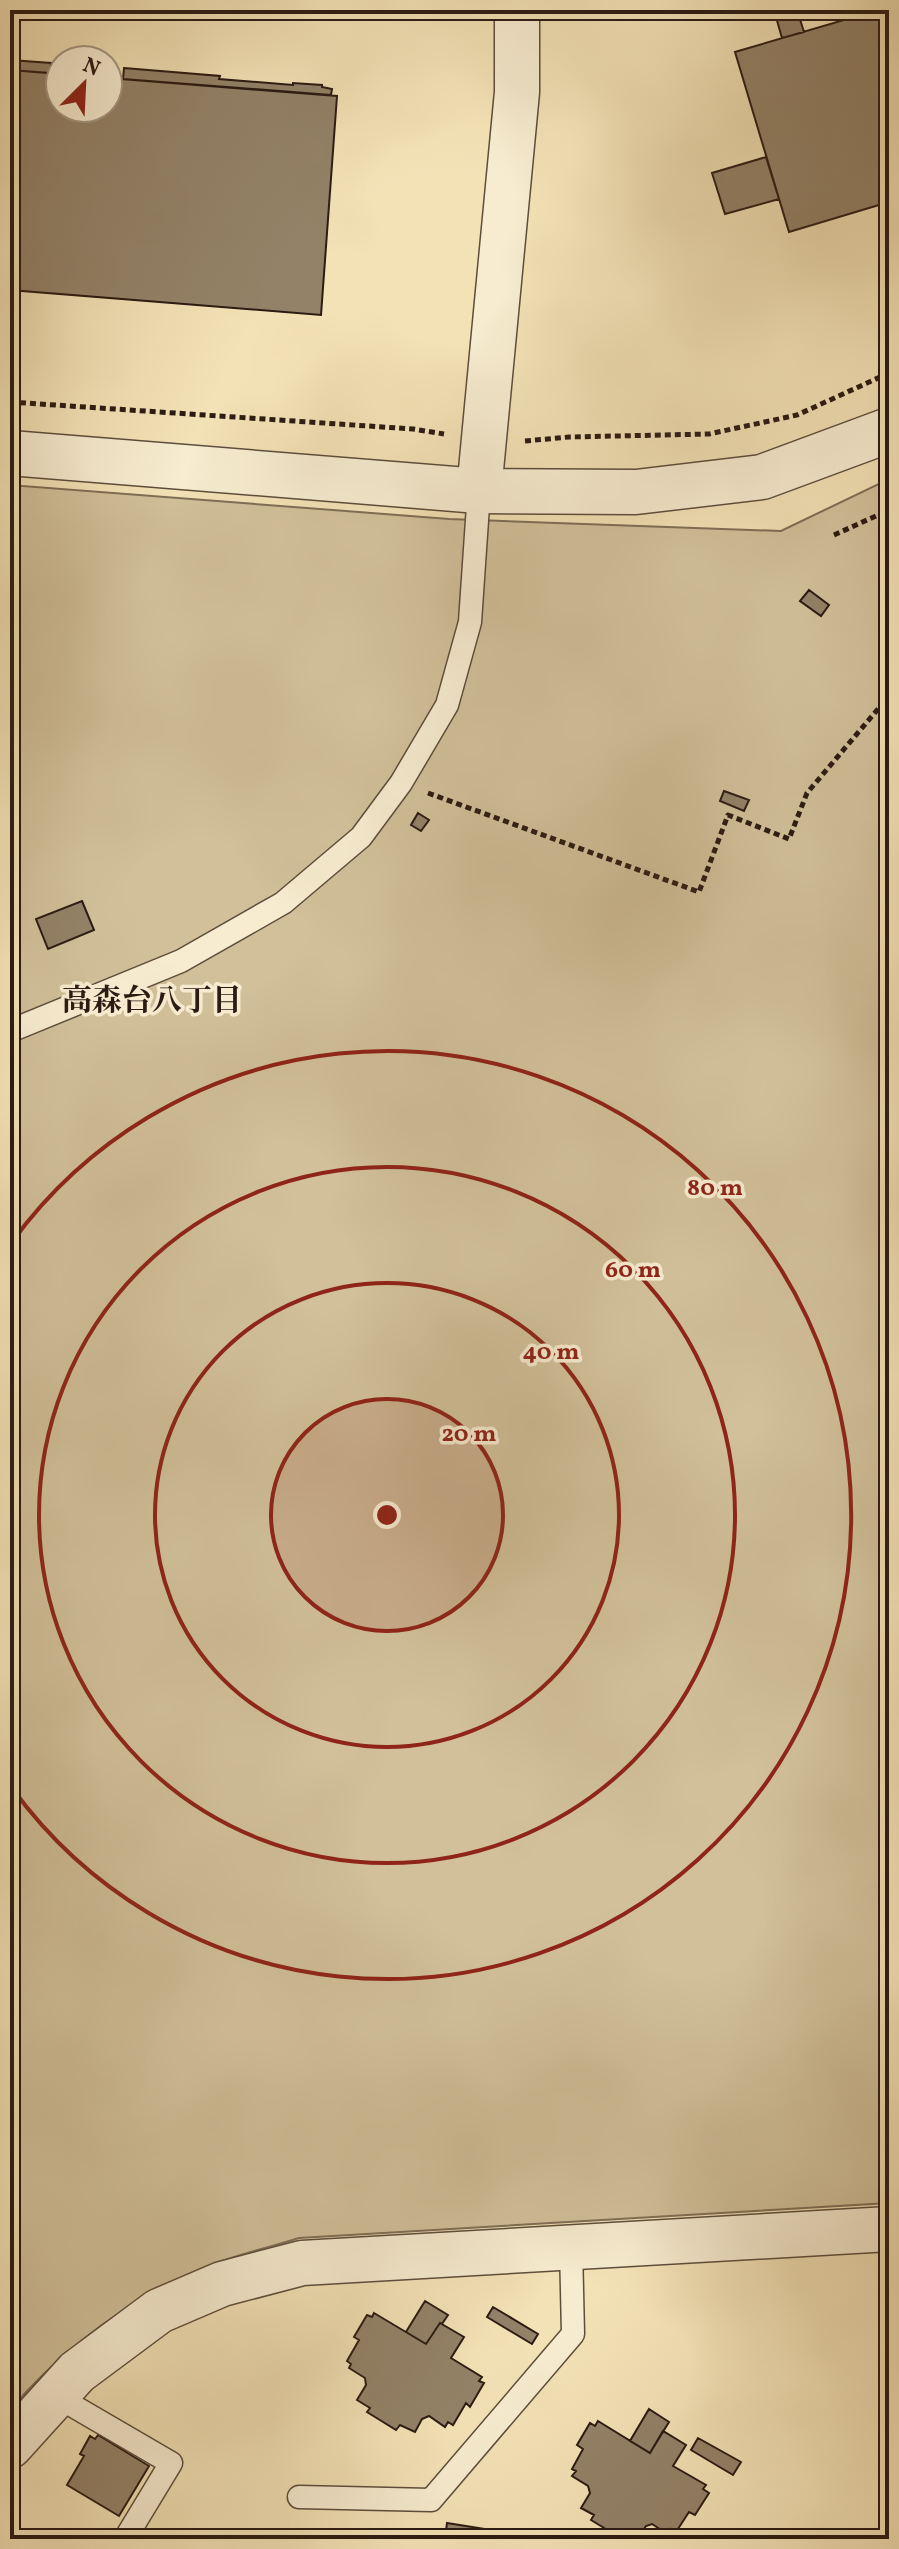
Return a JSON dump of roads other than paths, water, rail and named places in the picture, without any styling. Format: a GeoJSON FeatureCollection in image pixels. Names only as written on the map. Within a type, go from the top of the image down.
{"type":"FeatureCollection","features":[{"type":"Feature","properties":{"kind":"street"},"geometry":{"type":"LineString","coordinates":[[479,491],[517,92],[517,10]]}},
{"type":"Feature","properties":{"kind":"street"},"geometry":{"type":"LineString","coordinates":[[10,453],[479,491],[636,492],[762,477],[889,430]]}},
{"type":"Feature","properties":{"kind":"street"},"geometry":{"type":"LineString","coordinates":[[10,2446],[77,2372],[159,2311],[222,2284],[302,2263],[889,2229]]}},
{"type":"Feature","properties":{"kind":"lane"},"geometry":{"type":"LineString","coordinates":[[10,1031],[181,961],[283,903],[361,837],[401,783],[447,705],[470,622],[479,491]]}},
{"type":"Feature","properties":{"kind":"lane"},"geometry":{"type":"LineString","coordinates":[[299,2497],[431,2500],[573,2334],[571,2247]]}},
{"type":"Feature","properties":{"kind":"lane"},"geometry":{"type":"LineString","coordinates":[[56,2396],[171,2463],[125,2539]]}},
{"type":"Feature","properties":{"kind":"district","name":"高森台八丁目"},"geometry":{"type":"Point","coordinates":[152,1002]}}]}
